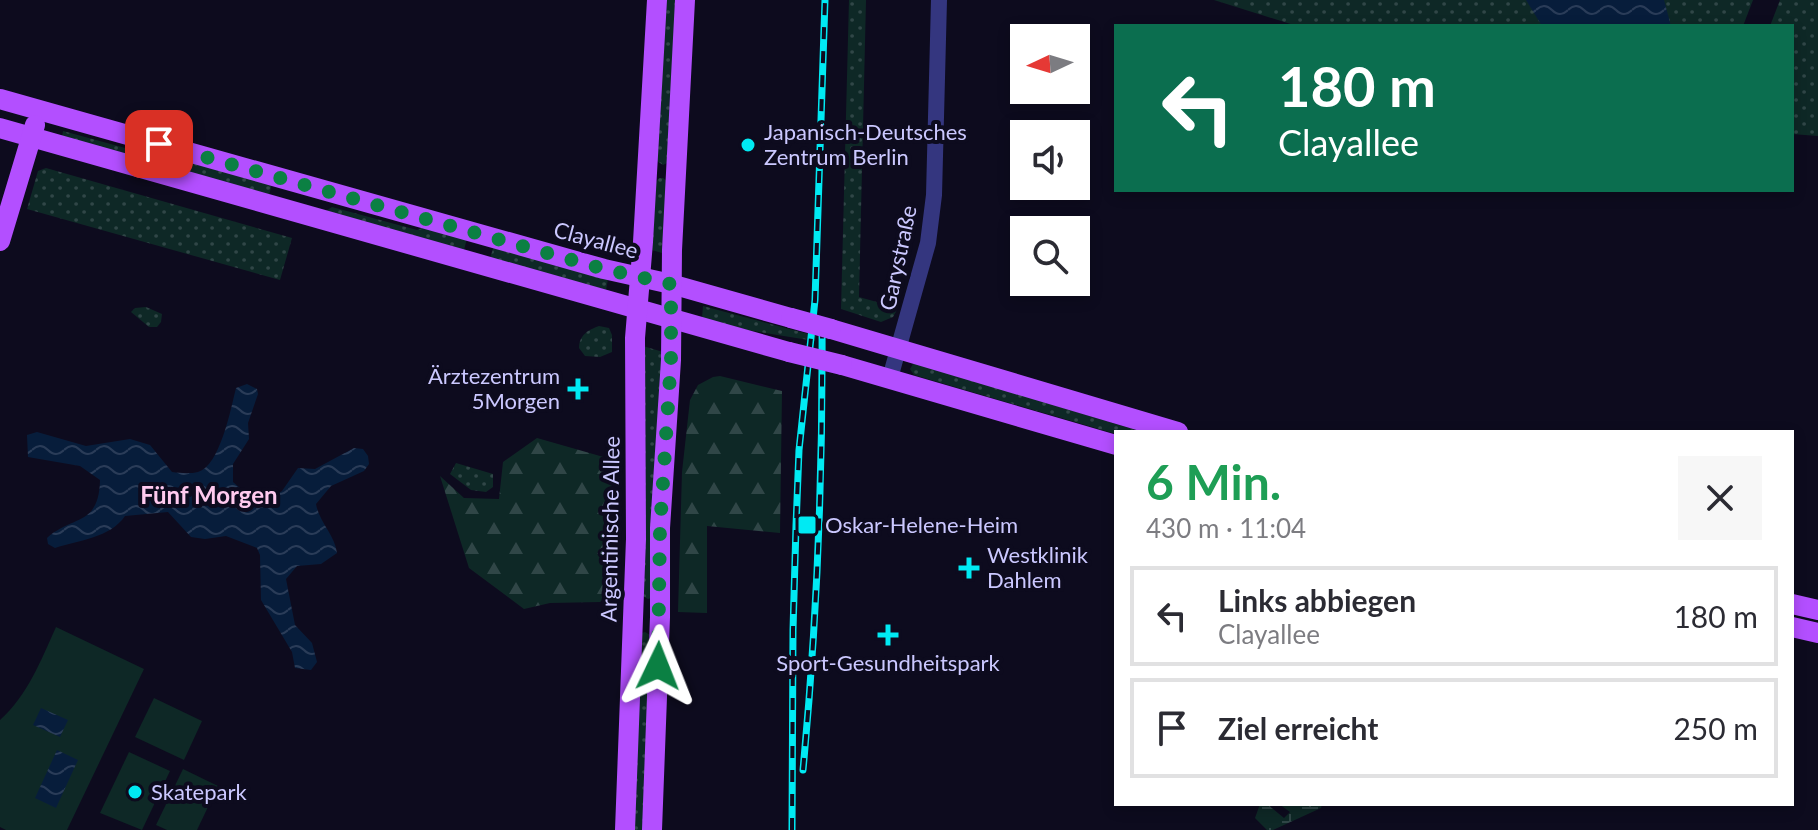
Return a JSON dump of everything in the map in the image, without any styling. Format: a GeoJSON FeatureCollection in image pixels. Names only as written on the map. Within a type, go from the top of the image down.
{"type":"FeatureCollection","features":[{"type":"Feature","properties":{"kind":"main road","name":"Argentinische Allee"},"geometry":{"type":"LineString","coordinates":[[625,830],[636,539],[634,358],[657,0]]}},
{"type":"Feature","properties":{"kind":"main road"},"geometry":{"type":"LineString","coordinates":[[652,830],[660,528],[685,0]]}},
{"type":"Feature","properties":{"kind":"main road","name":"Clayallee"},"geometry":{"type":"LineString","coordinates":[[0,99],[842,332],[1171,430]]}},
{"type":"Feature","properties":{"kind":"main road"},"geometry":{"type":"LineString","coordinates":[[0,241],[40,110]]}},
{"type":"Feature","properties":{"kind":"main road"},"geometry":{"type":"LineString","coordinates":[[0,128],[671,319],[890,378],[1114,444]]}},
{"type":"Feature","properties":{"kind":"main road"},"geometry":{"type":"LineString","coordinates":[[1794,604],[1818,610]]}},
{"type":"Feature","properties":{"kind":"main road"},"geometry":{"type":"LineString","coordinates":[[1794,627],[1818,633]]}},
{"type":"Feature","properties":{"kind":"street","name":"Garystraße"},"geometry":{"type":"LineString","coordinates":[[890,378],[925,259],[933,207],[939,0]]}},
{"type":"Feature","properties":{"kind":"green space"},"geometry":{"type":"Polygon","coordinates":[[[666,0],[677,0],[667,163],[663,165],[657,161],[666,0]]]}},
{"type":"Feature","properties":{"kind":"green space"},"geometry":{"type":"Polygon","coordinates":[[[849,0],[866,0],[859,297],[898,308],[893,317],[881,322],[841,309],[849,0]]]}},
{"type":"Feature","properties":{"kind":"green space"},"geometry":{"type":"Polygon","coordinates":[[[1214,0],[1753,0],[1744,24],[1291,24],[1214,0]]]}},
{"type":"Feature","properties":{"kind":"green space"},"geometry":{"type":"Polygon","coordinates":[[[1780,0],[1818,0],[1818,136],[1794,134],[1794,24],[1771,24],[1780,0]]]}},
{"type":"Feature","properties":{"kind":"green space"},"geometry":{"type":"Polygon","coordinates":[[[63,131],[129,149],[155,151],[272,184],[269,195],[62,137],[63,131]]]}},
{"type":"Feature","properties":{"kind":"green space"},"geometry":{"type":"Polygon","coordinates":[[[46,168],[292,238],[280,280],[27,209],[38,171],[46,168]]]}},
{"type":"Feature","properties":{"kind":"green space"},"geometry":{"type":"Polygon","coordinates":[[[659,178],[667,181],[662,253],[652,250],[656,182],[659,178]]]}},
{"type":"Feature","properties":{"kind":"green space"},"geometry":{"type":"Polygon","coordinates":[[[332,207],[417,230],[425,227],[467,238],[464,250],[326,211],[332,207]]]}},
{"type":"Feature","properties":{"kind":"green space"},"geometry":{"type":"Polygon","coordinates":[[[494,246],[608,279],[606,290],[490,258],[494,246]]]}},
{"type":"Feature","properties":{"kind":"green space"},"geometry":{"type":"Polygon","coordinates":[[[703,306],[816,336],[815,341],[747,330],[702,318],[703,306]]]}},
{"type":"Feature","properties":{"kind":"green space"},"geometry":{"type":"Polygon","coordinates":[[[146,307],[162,314],[157,327],[149,327],[131,312],[135,308],[146,307]]]}},
{"type":"Feature","properties":{"kind":"green space"},"geometry":{"type":"Polygon","coordinates":[[[599,326],[609,328],[612,352],[600,357],[585,356],[579,348],[582,336],[599,326]]]}},
{"type":"Feature","properties":{"kind":"green space"},"geometry":{"type":"Polygon","coordinates":[[[643,346],[663,352],[651,598],[648,599],[643,596],[643,346]]]}},
{"type":"Feature","properties":{"kind":"green space"},"geometry":{"type":"Polygon","coordinates":[[[913,364],[1135,430],[1114,430],[1114,433],[914,375],[910,369],[913,364]]]}},
{"type":"Feature","properties":{"kind":"green space"},"geometry":{"type":"Polygon","coordinates":[[[720,376],[782,391],[780,533],[707,526],[707,613],[678,612],[682,472],[690,400],[698,385],[720,376]]]}},
{"type":"Feature","properties":{"kind":"green space"},"geometry":{"type":"Polygon","coordinates":[[[537,438],[614,460],[611,592],[600,602],[550,603],[524,609],[469,568],[440,476],[464,498],[499,499],[503,462],[537,438]]]}},
{"type":"Feature","properties":{"kind":"green space"},"geometry":{"type":"Polygon","coordinates":[[[456,463],[493,474],[493,487],[486,492],[471,490],[450,474],[456,463]]]}},
{"type":"Feature","properties":{"kind":"green space"},"geometry":{"type":"Polygon","coordinates":[[[56,627],[144,669],[67,830],[6,830],[0,827],[0,720],[26,688],[56,627]]]}},
{"type":"Feature","properties":{"kind":"green space"},"geometry":{"type":"Polygon","coordinates":[[[642,633],[650,635],[644,830],[634,830],[642,633]]]}},
{"type":"Feature","properties":{"kind":"green space"},"geometry":{"type":"Polygon","coordinates":[[[154,698],[202,721],[184,760],[135,737],[154,698]]]}},
{"type":"Feature","properties":{"kind":"green space","name":"Skatepark"},"geometry":{"type":"Polygon","coordinates":[[[129,752],[170,771],[142,830],[100,813],[129,752]]]}},
{"type":"Feature","properties":{"kind":"green space"},"geometry":{"type":"Polygon","coordinates":[[[183,769],[218,786],[197,830],[167,830],[156,825],[183,769]]]}},
{"type":"Feature","properties":{"kind":"green space"},"geometry":{"type":"Polygon","coordinates":[[[1259,806],[1269,806],[1284,818],[1290,812],[1282,806],[1322,806],[1273,830],[1267,830],[1255,818],[1259,806]]]}},
{"type":"Feature","properties":{"kind":"water"},"geometry":{"type":"Polygon","coordinates":[[[1526,0],[1664,0],[1670,24],[1541,24],[1526,0]]]}},
{"type":"Feature","properties":{"kind":"water"},"geometry":{"type":"Polygon","coordinates":[[[247,384],[257,389],[258,394],[248,423],[249,439],[233,464],[233,482],[241,489],[274,496],[282,491],[298,468],[315,469],[354,448],[363,449],[368,456],[369,464],[364,471],[331,486],[316,504],[337,553],[321,564],[297,566],[286,579],[295,625],[312,643],[317,662],[311,670],[295,668],[292,652],[261,600],[260,555],[257,548],[226,536],[191,537],[168,512],[125,516],[103,534],[55,548],[48,544],[47,538],[89,513],[95,506],[100,480],[80,466],[28,457],[27,435],[37,432],[86,446],[130,439],[150,445],[172,472],[198,472],[213,459],[218,448],[236,388],[247,384]]]}},
{"type":"Feature","properties":{"kind":"water"},"geometry":{"type":"Polygon","coordinates":[[[41,708],[68,720],[60,737],[33,725],[41,708]]]}},
{"type":"Feature","properties":{"kind":"water"},"geometry":{"type":"Polygon","coordinates":[[[57,750],[78,760],[56,808],[35,798],[57,750]]]}},
{"type":"Feature","properties":{"kind":"railway"},"geometry":{"type":"LineString","coordinates":[[792,830],[793,630],[799,450],[815,300],[825,0]]}},
{"type":"Feature","properties":{"kind":"railway"},"geometry":{"type":"LineString","coordinates":[[803,770],[818,546],[822,323]]}},
{"type":"Feature","properties":{"kind":"place","name":"Japanisch-Deutsches Zentrum Berlin"},"geometry":{"type":"Point","coordinates":[748,145]}},
{"type":"Feature","properties":{"kind":"place","name":"Ärztezentrum 5Morgen"},"geometry":{"type":"Point","coordinates":[578,389]}},
{"type":"Feature","properties":{"kind":"place","name":"Oskar-Helene-Heim"},"geometry":{"type":"Point","coordinates":[807,525]}},
{"type":"Feature","properties":{"kind":"place","name":"Westklinik Dahlem"},"geometry":{"type":"Point","coordinates":[969,568]}},
{"type":"Feature","properties":{"kind":"place","name":"Sport-Gesundheitspark"},"geometry":{"type":"Point","coordinates":[888,635]}},
{"type":"Feature","properties":{"kind":"place","name":"Skatepark"},"geometry":{"type":"Point","coordinates":[135,792]}},
{"type":"Feature","properties":{"kind":"district","name":"Fünf Morgen"},"geometry":{"type":"Point","coordinates":[209,496]}},
{"type":"Feature","properties":{"kind":"route"},"geometry":{"type":"LineString","coordinates":[[159,144],[604,269],[671,284],[671,360],[660,528],[658,666]]}}]}
